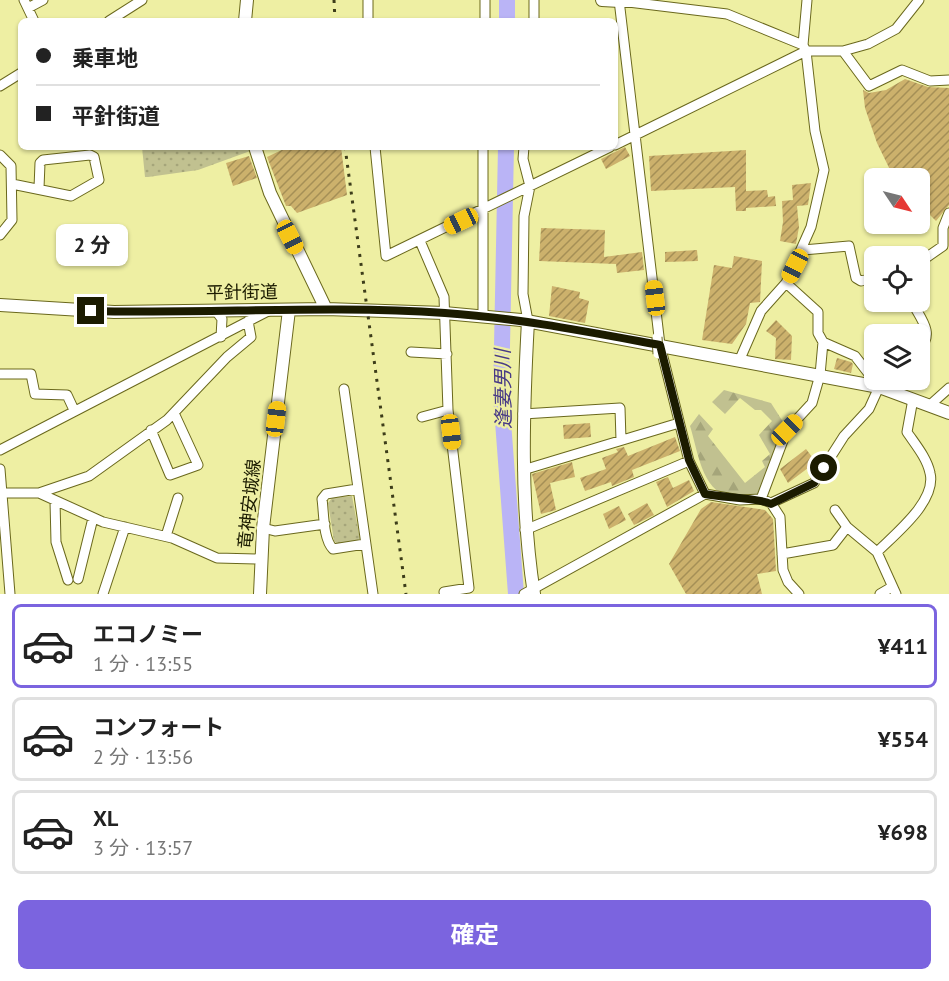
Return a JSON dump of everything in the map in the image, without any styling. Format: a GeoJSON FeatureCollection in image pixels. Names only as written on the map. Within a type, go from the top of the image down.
{"type":"FeatureCollection","features":[{"type":"Feature","properties":{"kind":"street"},"geometry":{"type":"LineString","coordinates":[[33,18],[26,4],[43,0]]}},
{"type":"Feature","properties":{"kind":"street"},"geometry":{"type":"LineString","coordinates":[[114,18],[142,0]]}},
{"type":"Feature","properties":{"kind":"street"},"geometry":{"type":"LineString","coordinates":[[245,18],[247,0]]}},
{"type":"Feature","properties":{"kind":"street"},"geometry":{"type":"LineString","coordinates":[[368,0],[368,18]]}},
{"type":"Feature","properties":{"kind":"street"},"geometry":{"type":"LineString","coordinates":[[485,0],[485,18]]}},
{"type":"Feature","properties":{"kind":"street"},"geometry":{"type":"LineString","coordinates":[[534,0],[534,18]]}},
{"type":"Feature","properties":{"kind":"street"},"geometry":{"type":"LineString","coordinates":[[602,0],[727,14],[805,48],[843,51],[867,44],[896,29],[919,0]]}},
{"type":"Feature","properties":{"kind":"street"},"geometry":{"type":"LineString","coordinates":[[740,359],[761,311],[786,283],[803,250],[812,227],[824,170],[815,131],[805,48],[807,0]]}},
{"type":"Feature","properties":{"kind":"street"},"geometry":{"type":"LineString","coordinates":[[620,1],[658,345],[689,460],[705,494]]}},
{"type":"Feature","properties":{"kind":"street"},"geometry":{"type":"LineString","coordinates":[[126,10],[129,18]]}},
{"type":"Feature","properties":{"kind":"street"},"geometry":{"type":"LineString","coordinates":[[618,144],[805,48]]}},
{"type":"Feature","properties":{"kind":"street"},"geometry":{"type":"LineString","coordinates":[[843,51],[869,86],[902,70],[930,81],[949,80]]}},
{"type":"Feature","properties":{"kind":"street"},"geometry":{"type":"LineString","coordinates":[[0,86],[18,75]]}},
{"type":"Feature","properties":{"kind":"street"},"geometry":{"type":"LineString","coordinates":[[256,150],[270,193],[326,309]]}},
{"type":"Feature","properties":{"kind":"street"},"geometry":{"type":"LineString","coordinates":[[375,150],[386,256],[484,211],[604,150]]}},
{"type":"Feature","properties":{"kind":"street"},"geometry":{"type":"LineString","coordinates":[[483,150],[484,317]]}},
{"type":"Feature","properties":{"kind":"street"},"geometry":{"type":"LineString","coordinates":[[524,150],[523,159],[529,187],[524,216],[523,470],[525,530],[531,592],[705,494],[740,500],[760,499],[771,504],[780,517],[783,570],[788,582],[799,594]]}},
{"type":"Feature","properties":{"kind":"street"},"geometry":{"type":"LineString","coordinates":[[0,155],[11,166],[12,184],[12,220],[0,235]]}},
{"type":"Feature","properties":{"kind":"street"},"geometry":{"type":"LineString","coordinates":[[12,184],[71,196],[99,180],[94,157],[90,155],[43,160],[40,163],[39,188]]}},
{"type":"Feature","properties":{"kind":"street"},"geometry":{"type":"LineString","coordinates":[[930,255],[943,246],[943,228],[949,213]]}},
{"type":"Feature","properties":{"kind":"street"},"geometry":{"type":"LineString","coordinates":[[420,241],[444,297],[448,410],[469,588],[444,592]]}},
{"type":"Feature","properties":{"kind":"street"},"geometry":{"type":"LineString","coordinates":[[803,250],[849,246],[856,278],[864,280]]}},
{"type":"Feature","properties":{"kind":"street"},"geometry":{"type":"LineString","coordinates":[[760,499],[787,430],[812,403],[820,375],[823,342],[818,333],[818,312],[786,283]]}},
{"type":"Feature","properties":{"kind":"street","name":"平針街道"},"geometry":{"type":"LineString","coordinates":[[0,305],[69,311],[326,309],[444,313],[525,320],[820,375],[864,381]]}},
{"type":"Feature","properties":{"kind":"street"},"geometry":{"type":"LineString","coordinates":[[0,450],[271,310]]}},
{"type":"Feature","properties":{"kind":"street","name":"竜神安城線"},"geometry":{"type":"LineString","coordinates":[[260,594],[262,528],[289,310]]}},
{"type":"Feature","properties":{"kind":"street"},"geometry":{"type":"LineString","coordinates":[[216,311],[222,319],[221,337]]}},
{"type":"Feature","properties":{"kind":"street"},"geometry":{"type":"LineString","coordinates":[[3,493],[39,493],[89,476],[118,457],[174,413],[227,357],[251,338],[248,321]]}},
{"type":"Feature","properties":{"kind":"street"},"geometry":{"type":"LineString","coordinates":[[823,342],[855,356],[864,365]]}},
{"type":"Feature","properties":{"kind":"street"},"geometry":{"type":"LineString","coordinates":[[411,352],[447,354]]}},
{"type":"Feature","properties":{"kind":"street"},"geometry":{"type":"LineString","coordinates":[[0,374],[31,374],[35,394],[67,395],[74,410]]}},
{"type":"Feature","properties":{"kind":"street"},"geometry":{"type":"LineString","coordinates":[[930,405],[949,388]]}},
{"type":"Feature","properties":{"kind":"street"},"geometry":{"type":"LineString","coordinates":[[344,389],[373,594]]}},
{"type":"Feature","properties":{"kind":"street"},"geometry":{"type":"LineString","coordinates":[[771,504],[814,483],[844,436],[868,409],[878,390]]}},
{"type":"Feature","properties":{"kind":"street","name":"平針街道"},"geometry":{"type":"LineString","coordinates":[[896,390],[949,413]]}},
{"type":"Feature","properties":{"kind":"street"},"geometry":{"type":"LineString","coordinates":[[877,552],[910,520],[931,484],[930,471],[907,432],[913,399]]}},
{"type":"Feature","properties":{"kind":"street"},"geometry":{"type":"LineString","coordinates":[[523,414],[620,408],[621,440]]}},
{"type":"Feature","properties":{"kind":"street"},"geometry":{"type":"LineString","coordinates":[[422,417],[448,410]]}},
{"type":"Feature","properties":{"kind":"street"},"geometry":{"type":"LineString","coordinates":[[152,430],[170,475],[198,465],[174,413]]}},
{"type":"Feature","properties":{"kind":"street"},"geometry":{"type":"LineString","coordinates":[[523,470],[679,423]]}},
{"type":"Feature","properties":{"kind":"street"},"geometry":{"type":"LineString","coordinates":[[525,530],[689,460]]}},
{"type":"Feature","properties":{"kind":"street"},"geometry":{"type":"LineString","coordinates":[[0,469],[10,594]]}},
{"type":"Feature","properties":{"kind":"street"},"geometry":{"type":"LineString","coordinates":[[357,489],[326,494],[322,499],[325,524],[330,546],[333,549],[365,544]]}},
{"type":"Feature","properties":{"kind":"street"},"geometry":{"type":"LineString","coordinates":[[39,493],[93,518],[166,536],[217,558],[261,559]]}},
{"type":"Feature","properties":{"kind":"street"},"geometry":{"type":"LineString","coordinates":[[166,536],[178,498]]}},
{"type":"Feature","properties":{"kind":"street"},"geometry":{"type":"LineString","coordinates":[[55,501],[56,542],[73,580],[93,518]]}},
{"type":"Feature","properties":{"kind":"street"},"geometry":{"type":"LineString","coordinates":[[835,510],[847,526],[877,552],[894,591],[880,594]]}},
{"type":"Feature","properties":{"kind":"street"},"geometry":{"type":"LineString","coordinates":[[262,528],[275,531],[325,524]]}},
{"type":"Feature","properties":{"kind":"street"},"geometry":{"type":"LineString","coordinates":[[782,554],[833,545],[847,526]]}},
{"type":"Feature","properties":{"kind":"street"},"geometry":{"type":"LineString","coordinates":[[103,594],[125,527]]}},
{"type":"Feature","properties":{"kind":"green space"},"geometry":{"type":"Polygon","coordinates":[[[142,150],[253,150],[198,170],[145,177],[142,150]]]}},
{"type":"Feature","properties":{"kind":"green space"},"geometry":{"type":"Polygon","coordinates":[[[724,390],[771,403],[785,425],[762,494],[729,495],[720,492],[712,486],[702,468],[690,426],[699,414],[713,429],[708,436],[745,483],[765,467],[762,461],[770,454],[759,435],[772,421],[761,410],[755,410],[740,398],[725,414],[712,402],[724,390]]]}},
{"type":"Feature","properties":{"kind":"green space"},"geometry":{"type":"Polygon","coordinates":[[[352,496],[360,539],[357,542],[337,544],[334,541],[328,503],[332,498],[352,496]]]}},
{"type":"Feature","properties":{"kind":"building"},"geometry":{"type":"Polygon","coordinates":[[[905,79],[928,87],[949,88],[949,205],[936,221],[930,215],[930,168],[889,168],[877,143],[865,108],[863,90],[869,93],[886,90],[905,79]]]}},
{"type":"Feature","properties":{"kind":"building"},"geometry":{"type":"Polygon","coordinates":[[[625,147],[630,156],[606,169],[601,159],[625,147]]]}},
{"type":"Feature","properties":{"kind":"building"},"geometry":{"type":"Polygon","coordinates":[[[282,150],[341,150],[347,195],[297,213],[291,206],[286,206],[267,157],[282,150]]]}},
{"type":"Feature","properties":{"kind":"building"},"geometry":{"type":"Polygon","coordinates":[[[746,150],[746,191],[767,190],[768,197],[775,196],[776,206],[736,211],[735,187],[651,191],[649,156],[746,150]]]}},
{"type":"Feature","properties":{"kind":"building"},"geometry":{"type":"Polygon","coordinates":[[[249,156],[257,178],[233,186],[226,163],[249,156]]]}},
{"type":"Feature","properties":{"kind":"building"},"geometry":{"type":"Polygon","coordinates":[[[811,183],[808,205],[797,206],[799,227],[796,244],[780,241],[783,222],[782,201],[793,200],[792,185],[811,183]]]}},
{"type":"Feature","properties":{"kind":"building"},"geometry":{"type":"Polygon","coordinates":[[[541,228],[605,230],[604,257],[642,252],[644,270],[617,273],[616,264],[539,261],[541,228]]]}},
{"type":"Feature","properties":{"kind":"building"},"geometry":{"type":"Polygon","coordinates":[[[697,250],[698,261],[665,262],[665,252],[697,250]]]}},
{"type":"Feature","properties":{"kind":"building"},"geometry":{"type":"Polygon","coordinates":[[[734,256],[762,261],[760,302],[750,303],[746,324],[732,344],[702,340],[714,265],[732,268],[734,256]]]}},
{"type":"Feature","properties":{"kind":"building"},"geometry":{"type":"Polygon","coordinates":[[[552,286],[580,292],[579,298],[589,301],[585,323],[549,316],[552,286]]]}},
{"type":"Feature","properties":{"kind":"building"},"geometry":{"type":"Polygon","coordinates":[[[776,320],[792,336],[791,360],[775,359],[776,338],[766,331],[776,320]]]}},
{"type":"Feature","properties":{"kind":"building"},"geometry":{"type":"Polygon","coordinates":[[[837,358],[853,364],[851,373],[834,369],[837,358]]]}},
{"type":"Feature","properties":{"kind":"building"},"geometry":{"type":"Polygon","coordinates":[[[590,423],[591,437],[564,439],[563,425],[590,423]]]}},
{"type":"Feature","properties":{"kind":"building"},"geometry":{"type":"Polygon","coordinates":[[[675,437],[680,451],[632,470],[634,477],[612,486],[611,482],[585,491],[580,478],[606,469],[602,458],[618,452],[616,449],[624,447],[628,456],[675,437]]]}},
{"type":"Feature","properties":{"kind":"building"},"geometry":{"type":"Polygon","coordinates":[[[806,449],[816,462],[788,483],[780,469],[806,449]]]}},
{"type":"Feature","properties":{"kind":"building"},"geometry":{"type":"Polygon","coordinates":[[[572,462],[575,477],[550,483],[556,510],[541,514],[532,474],[572,462]]]}},
{"type":"Feature","properties":{"kind":"building"},"geometry":{"type":"Polygon","coordinates":[[[668,477],[673,488],[689,480],[694,491],[667,507],[656,482],[668,477]]]}},
{"type":"Feature","properties":{"kind":"building"},"geometry":{"type":"Polygon","coordinates":[[[711,502],[765,510],[773,519],[776,571],[757,574],[762,594],[686,594],[669,564],[701,509],[711,502]]]}},
{"type":"Feature","properties":{"kind":"building"},"geometry":{"type":"Polygon","coordinates":[[[647,503],[654,515],[634,525],[628,514],[647,503]]]}},
{"type":"Feature","properties":{"kind":"building"},"geometry":{"type":"Polygon","coordinates":[[[619,506],[626,520],[609,529],[603,514],[619,506]]]}},
{"type":"Feature","properties":{"kind":"waterway","name":"逢妻男川"},"geometry":{"type":"LineString","coordinates":[[507,0],[507,18]]}},
{"type":"Feature","properties":{"kind":"waterway","name":"逢妻男川"},"geometry":{"type":"LineString","coordinates":[[506,150],[501,395],[516,594]]}},
{"type":"Feature","properties":{"kind":"railway"},"geometry":{"type":"LineString","coordinates":[[334,0],[335,18]]}},
{"type":"Feature","properties":{"kind":"railway"},"geometry":{"type":"LineString","coordinates":[[345,150],[406,594]]}},
{"type":"Feature","properties":{"kind":"route"},"geometry":{"type":"LineString","coordinates":[[91,311],[326,309],[444,313],[528,321],[660,345],[689,460],[705,494],[740,500],[760,499],[771,504],[814,483],[824,468]]}}]}
